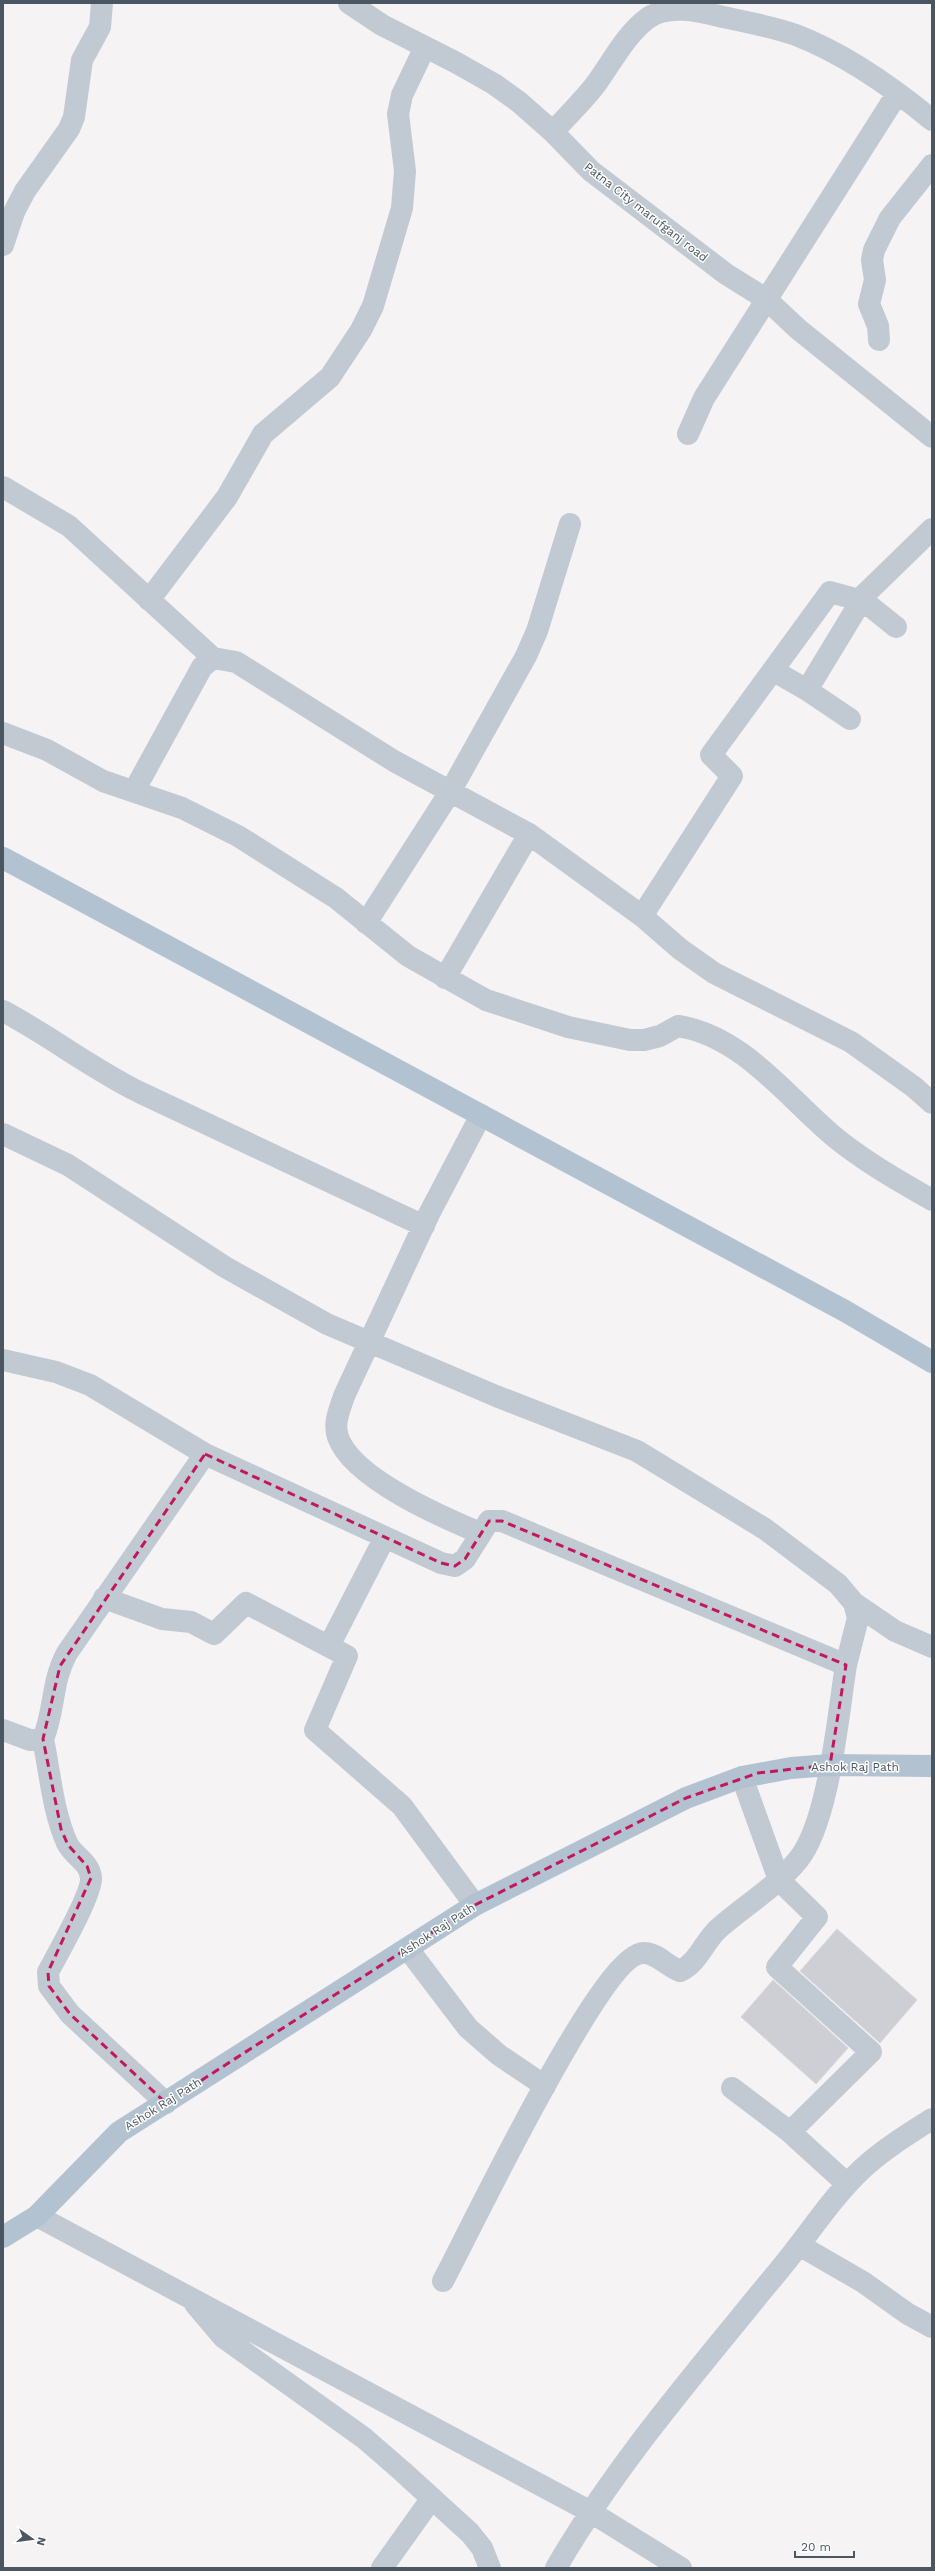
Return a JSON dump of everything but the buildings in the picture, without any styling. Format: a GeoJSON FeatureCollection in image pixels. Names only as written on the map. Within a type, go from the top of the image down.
{"type":"FeatureCollection","features":[{"type":"Feature","properties":{"kind":"main road"},"geometry":{"type":"LineString","coordinates":[[3,858],[845,1311],[932,1362]]}},
{"type":"Feature","properties":{"kind":"main road","name":"Ashok Raj Path"},"geometry":{"type":"LineString","coordinates":[[3,2237],[37,2216],[119,2132],[475,1905],[686,1798],[742,1777],[791,1768],[830,1765],[932,1766]]}},
{"type":"Feature","properties":{"kind":"street"},"geometry":{"type":"LineString","coordinates":[[3,245],[14,212],[25,191],[69,129],[74,118],[82,60],[88,45],[100,27],[102,3]]}},
{"type":"Feature","properties":{"kind":"street","name":"Patna City marufganj road"},"geometry":{"type":"LineString","coordinates":[[349,3],[382,25],[494,84],[519,102],[554,132],[591,171],[726,274],[766,299],[798,329],[932,437]]}},
{"type":"Feature","properties":{"kind":"street"},"geometry":{"type":"LineString","coordinates":[[554,132],[594,86],[636,28],[649,17],[665,11],[689,7],[795,35],[833,52],[897,94],[932,120]]}},
{"type":"Feature","properties":{"kind":"street"},"geometry":{"type":"LineString","coordinates":[[149,600],[227,498],[264,434],[330,377],[367,318],[382,278],[402,208],[405,171],[398,114],[402,95],[425,47]]}},
{"type":"Feature","properties":{"kind":"street"},"geometry":{"type":"LineString","coordinates":[[688,434],[704,398],[897,94]]}},
{"type":"Feature","properties":{"kind":"street"},"geometry":{"type":"LineString","coordinates":[[879,340],[878,326],[869,304],[875,280],[872,260],[874,250],[890,218],[932,165]]}},
{"type":"Feature","properties":{"kind":"street"},"geometry":{"type":"LineString","coordinates":[[3,487],[58,517],[213,658],[236,662],[394,761],[529,834],[642,916],[680,950],[714,973],[851,1042],[914,1087],[932,1103]]}},
{"type":"Feature","properties":{"kind":"street"},"geometry":{"type":"LineString","coordinates":[[366,923],[450,792],[526,656],[537,631],[570,524]]}},
{"type":"Feature","properties":{"kind":"street"},"geometry":{"type":"LineString","coordinates":[[807,690],[862,598],[932,529]]}},
{"type":"Feature","properties":{"kind":"street"},"geometry":{"type":"LineString","coordinates":[[642,916],[732,776],[711,754],[774,671],[830,592],[859,600],[862,598]]}},
{"type":"Feature","properties":{"kind":"street"},"geometry":{"type":"LineString","coordinates":[[862,598],[896,627]]}},
{"type":"Feature","properties":{"kind":"street"},"geometry":{"type":"LineString","coordinates":[[134,791],[202,667],[213,658]]}},
{"type":"Feature","properties":{"kind":"street"},"geometry":{"type":"LineString","coordinates":[[774,671],[807,690],[850,719]]}},
{"type":"Feature","properties":{"kind":"street"},"geometry":{"type":"LineString","coordinates":[[3,733],[47,750],[103,781],[182,808],[238,836],[336,898],[392,944],[445,978],[508,1009],[574,1029],[644,1040],[660,1036],[678,1026],[702,1032],[752,1063],[816,1121],[865,1161],[932,1200]]}},
{"type":"Feature","properties":{"kind":"street"},"geometry":{"type":"LineString","coordinates":[[445,978],[529,834]]}},
{"type":"Feature","properties":{"kind":"street"},"geometry":{"type":"LineString","coordinates":[[3,1011],[56,1041],[98,1070],[139,1092],[424,1226]]}},
{"type":"Feature","properties":{"kind":"street"},"geometry":{"type":"LineString","coordinates":[[480,1533],[420,1506],[380,1482],[355,1460],[338,1438],[336,1427],[338,1413],[370,1342],[424,1226],[481,1115]]}},
{"type":"Feature","properties":{"kind":"street"},"geometry":{"type":"LineString","coordinates":[[3,1134],[68,1165],[257,1286],[327,1324],[496,1396],[611,1440],[642,1454],[785,1542],[838,1584],[854,1602],[895,1631],[932,1646]]}},
{"type":"Feature","properties":{"kind":"street"},"geometry":{"type":"LineString","coordinates":[[3,1360],[75,1378],[206,1454],[441,1563],[455,1566],[465,1559],[480,1533],[489,1521],[502,1521],[846,1665]]}},
{"type":"Feature","properties":{"kind":"street"},"geometry":{"type":"LineString","coordinates":[[166,2103],[70,2014],[49,1986],[48,1972],[86,1895],[91,1878],[87,1866],[68,1845],[61,1829],[43,1739],[60,1666],[104,1598],[206,1454]]}},
{"type":"Feature","properties":{"kind":"street"},"geometry":{"type":"LineString","coordinates":[[329,1646],[385,1537]]}},
{"type":"Feature","properties":{"kind":"street"},"geometry":{"type":"LineString","coordinates":[[104,1598],[162,1619],[191,1622],[214,1634],[246,1603],[347,1656],[315,1730],[402,1806],[475,1905]]}},
{"type":"Feature","properties":{"kind":"street"},"geometry":{"type":"LineString","coordinates":[[443,2281],[545,2086],[583,2018],[606,1986],[632,1957],[642,1952],[654,1955],[670,1968],[680,1971],[688,1968],[717,1930],[779,1880],[808,1846],[820,1812],[830,1765],[846,1665],[858,1618],[854,1602]]}},
{"type":"Feature","properties":{"kind":"street"},"geometry":{"type":"LineString","coordinates":[[3,1730],[30,1740],[43,1739]]}},
{"type":"Feature","properties":{"kind":"street"},"geometry":{"type":"LineString","coordinates":[[742,1777],[779,1880],[817,1917],[776,1967],[872,2052],[790,2132]]}},
{"type":"Feature","properties":{"kind":"street"},"geometry":{"type":"LineString","coordinates":[[408,1949],[468,2028],[499,2055],[545,2086]]}},
{"type":"Feature","properties":{"kind":"street"},"geometry":{"type":"LineString","coordinates":[[732,2088],[790,2132],[847,2184]]}},
{"type":"Feature","properties":{"kind":"street"},"geometry":{"type":"LineString","coordinates":[[556,2568],[589,2511],[672,2400],[799,2245],[828,2206],[847,2184],[878,2156],[932,2119]]}},
{"type":"Feature","properties":{"kind":"street"},"geometry":{"type":"LineString","coordinates":[[37,2216],[589,2511],[681,2568]]}},
{"type":"Feature","properties":{"kind":"street"},"geometry":{"type":"LineString","coordinates":[[799,2245],[863,2282],[908,2314],[932,2327]]}},
{"type":"Feature","properties":{"kind":"street"},"geometry":{"type":"LineString","coordinates":[[189,2297],[223,2338],[364,2438],[432,2498],[470,2533],[482,2548],[490,2568]]}},
{"type":"Feature","properties":{"kind":"street"},"geometry":{"type":"LineString","coordinates":[[382,2568],[432,2498]]}},
{"type":"Feature","properties":{"kind":"highlighted area"},"geometry":{"type":"Polygon","coordinates":[[[205,1454],[441,1563],[455,1566],[465,1559],[489,1521],[502,1521],[846,1665],[830,1765],[758,1773],[686,1798],[475,1905],[166,2103],[70,2014],[49,1986],[48,1972],[91,1878],[87,1866],[68,1845],[61,1829],[43,1739],[60,1666],[205,1454]]]}}]}
